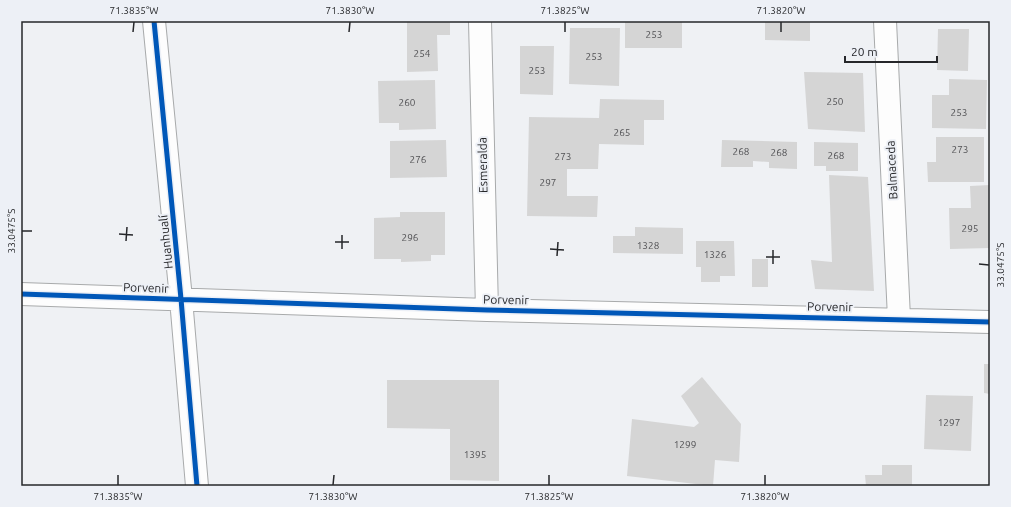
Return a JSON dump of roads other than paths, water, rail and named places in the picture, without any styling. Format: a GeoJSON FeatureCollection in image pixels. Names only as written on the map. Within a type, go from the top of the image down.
{"type":"FeatureCollection","features":[{"type":"Feature","properties":{"kind":"street","name":"Huanhualí"},"geometry":{"type":"LineString","coordinates":[[154,21],[182,299],[197,486]]}},
{"type":"Feature","properties":{"kind":"street","name":"Esmeralda"},"geometry":{"type":"LineString","coordinates":[[480,21],[487,310]]}},
{"type":"Feature","properties":{"kind":"street","name":"Balmaceda"},"geometry":{"type":"LineString","coordinates":[[885,21],[899,318]]}},
{"type":"Feature","properties":{"kind":"street","name":"Porvenir"},"geometry":{"type":"LineString","coordinates":[[21,294],[487,310],[899,318],[990,322]]}}]}
